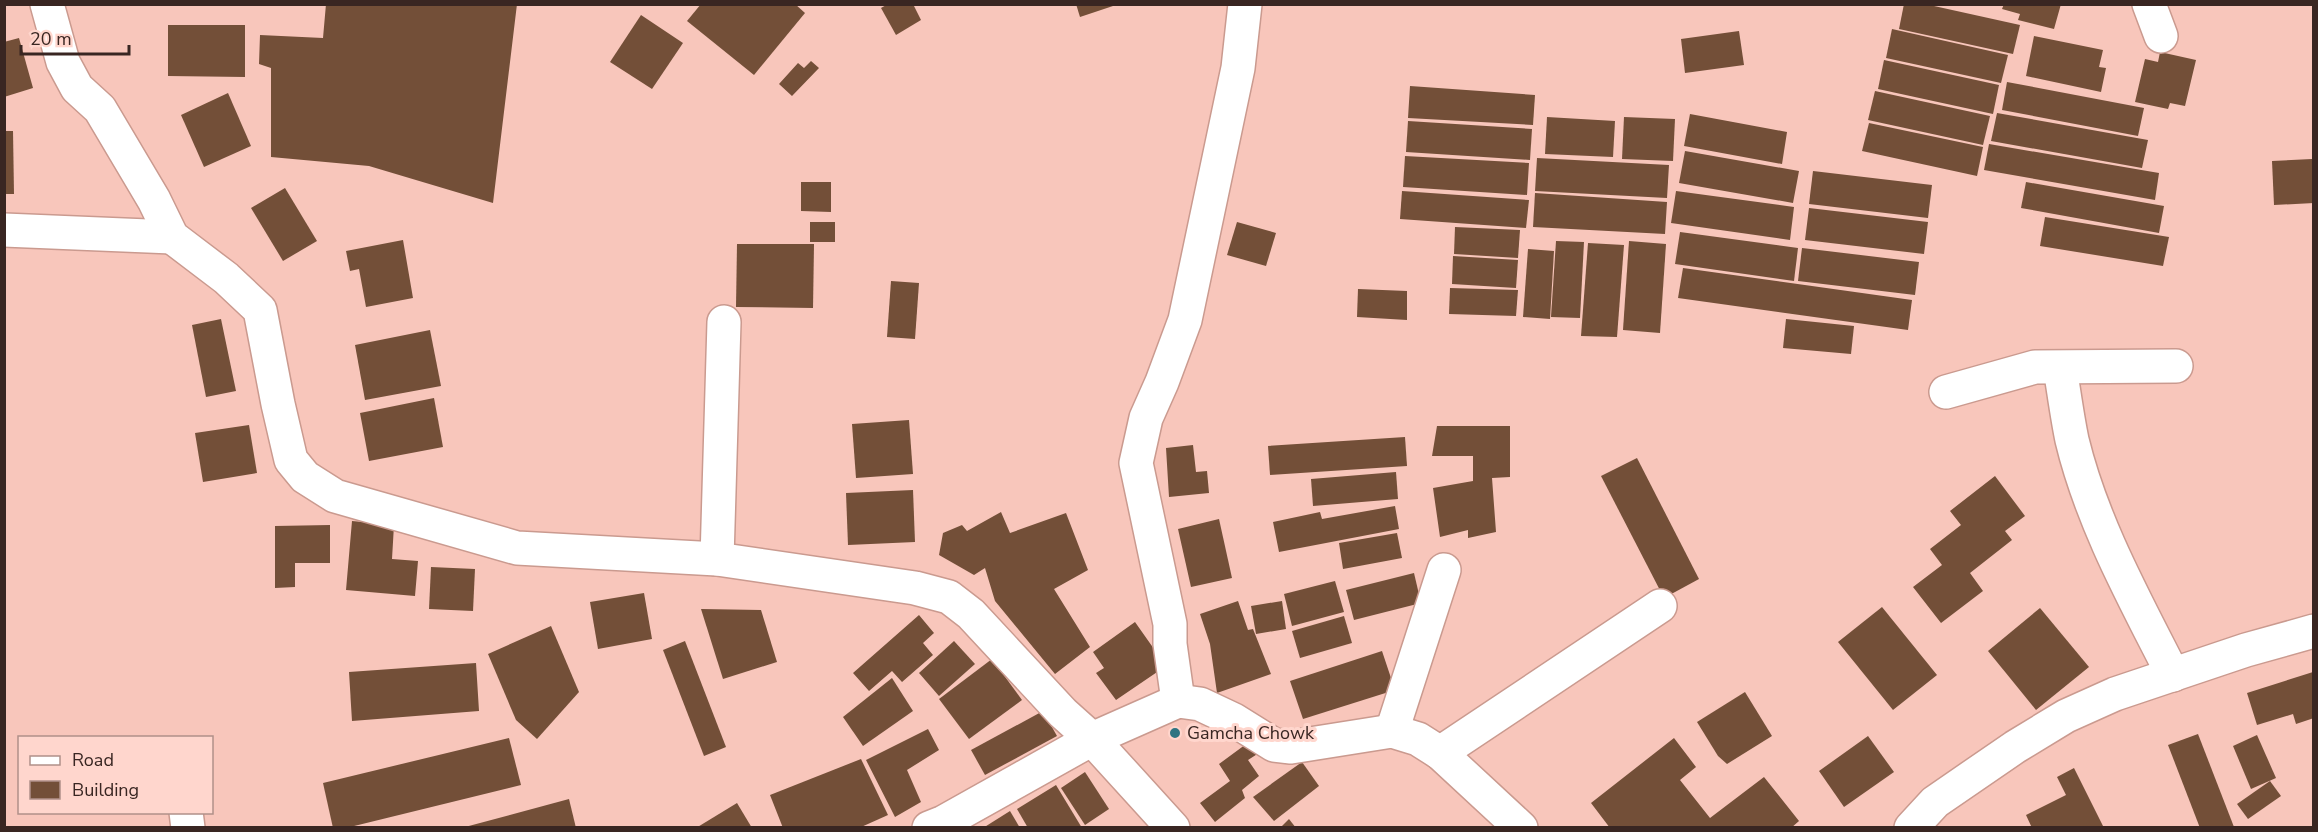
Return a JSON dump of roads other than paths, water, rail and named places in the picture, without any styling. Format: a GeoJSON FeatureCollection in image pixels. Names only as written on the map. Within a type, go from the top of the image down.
{"type":"FeatureCollection","features":[{"type":"Feature","properties":{"kind":"street"},"geometry":{"type":"LineString","coordinates":[[47,4],[63,63],[77,88],[100,109],[154,200],[172,237],[226,278],[260,310],[291,460],[305,477],[335,496],[517,548],[717,559],[915,588],[949,597],[971,614],[1063,713],[1092,739],[1173,828]]}},
{"type":"Feature","properties":{"kind":"street"},"geometry":{"type":"LineString","coordinates":[[1178,700],[1170,644],[1170,624],[1136,463],[1146,418],[1185,320],[1238,68],[1245,4]]}},
{"type":"Feature","properties":{"kind":"street"},"geometry":{"type":"LineString","coordinates":[[2149,4],[2161,36]]}},
{"type":"Feature","properties":{"kind":"street"},"geometry":{"type":"LineString","coordinates":[[4,230],[172,237]]}},
{"type":"Feature","properties":{"kind":"street"},"geometry":{"type":"LineString","coordinates":[[717,559],[724,322]]}},
{"type":"Feature","properties":{"kind":"street"},"geometry":{"type":"LineString","coordinates":[[1946,392],[2035,367],[2176,366]]}},
{"type":"Feature","properties":{"kind":"street"},"geometry":{"type":"LineString","coordinates":[[2060,368],[2072,441],[2094,507],[2126,582],[2173,675]]}},
{"type":"Feature","properties":{"kind":"street"},"geometry":{"type":"LineString","coordinates":[[1392,731],[1444,570]]}},
{"type":"Feature","properties":{"kind":"street"},"geometry":{"type":"LineString","coordinates":[[1440,753],[1660,606]]}},
{"type":"Feature","properties":{"kind":"street"},"geometry":{"type":"LineString","coordinates":[[1911,828],[1935,802],[2015,747],[2066,716],[2115,694],[2246,650],[2313,631]]}},
{"type":"Feature","properties":{"kind":"street"},"geometry":{"type":"LineString","coordinates":[[929,828],[944,822],[1092,739],[1178,700],[1200,704],[1234,720],[1274,745],[1291,747],[1392,731],[1418,739],[1440,753],[1521,828]]}},
{"type":"Feature","properties":{"kind":"place","name":"Gamcha Chowk"},"geometry":{"type":"Point","coordinates":[1175,733]}}]}
